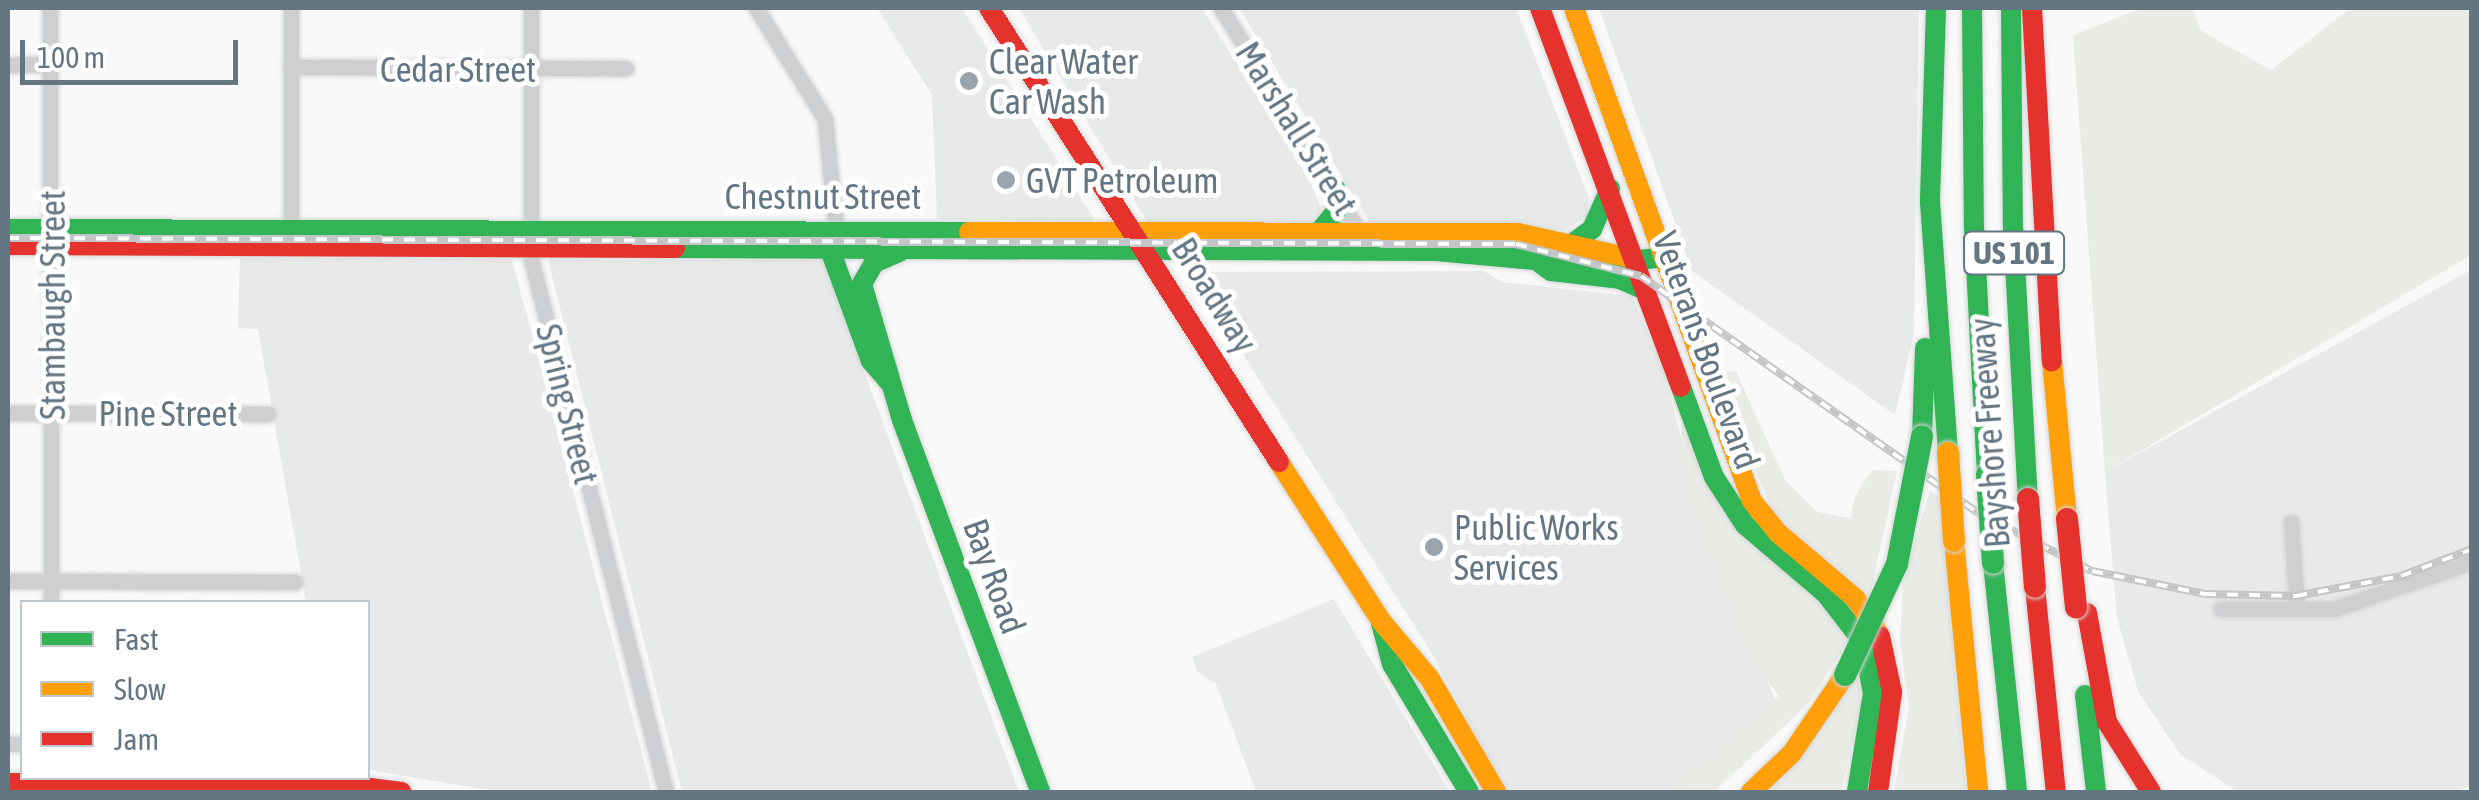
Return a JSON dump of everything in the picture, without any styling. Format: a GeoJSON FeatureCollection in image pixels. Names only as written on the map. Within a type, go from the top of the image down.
{"type":"FeatureCollection","features":[{"type":"Feature","properties":{"kind":"main road","name":"Broadway"},"geometry":{"type":"LineString","coordinates":[[989,8],[1381,622],[1421,666],[1496,792]]}},
{"type":"Feature","properties":{"kind":"main road","name":"Veterans Boulevard"},"geometry":{"type":"LineString","coordinates":[[1540,8],[1722,492],[1760,540],[1834,602],[1862,642],[1873,693],[1857,792]]}},
{"type":"Feature","properties":{"kind":"main road","name":"Veterans Boulevard"},"geometry":{"type":"LineString","coordinates":[[1574,8],[1752,501],[1778,534],[1856,599],[1880,635],[1892,692],[1878,792]]}},
{"type":"Feature","properties":{"kind":"main road"},"geometry":{"type":"LineString","coordinates":[[1752,792],[1792,753],[1844,675],[1897,564],[1922,436],[1936,8]]}},
{"type":"Feature","properties":{"kind":"main road","name":"Bayshore Freeway"},"geometry":{"type":"LineString","coordinates":[[1972,8],[1974,227],[1986,475],[2017,792]]}},
{"type":"Feature","properties":{"kind":"main road","name":"Bayshore Freeway"},"geometry":{"type":"LineString","coordinates":[[2011,8],[2013,226],[2028,499],[2056,792]]}},
{"type":"Feature","properties":{"kind":"main road"},"geometry":{"type":"LineString","coordinates":[[2032,8],[2038,187],[2096,792]]}},
{"type":"Feature","properties":{"kind":"main road"},"geometry":{"type":"LineString","coordinates":[[1320,232],[1336,211],[1335,188]]}},
{"type":"Feature","properties":{"kind":"main road"},"geometry":{"type":"LineString","coordinates":[[1573,243],[1592,229],[1610,189]]}},
{"type":"Feature","properties":{"kind":"main road"},"geometry":{"type":"LineString","coordinates":[[1930,202],[1954,541],[1978,792]]}},
{"type":"Feature","properties":{"kind":"main road","name":"Chestnut Street"},"geometry":{"type":"LineString","coordinates":[[8,229],[53,237],[1364,242],[1518,233],[1636,260]]}},
{"type":"Feature","properties":{"kind":"main road","name":"Chestnut Street"},"geometry":{"type":"LineString","coordinates":[[8,245],[53,237],[291,230],[531,238]]}},
{"type":"Feature","properties":{"kind":"main road","name":"Chestnut Street"},"geometry":{"type":"LineString","coordinates":[[833,239],[901,251],[1320,232],[1364,242],[1537,261],[1666,256]]}},
{"type":"Feature","properties":{"kind":"main road","name":"Bay Road"},"geometry":{"type":"LineString","coordinates":[[833,239],[872,361],[889,382],[1040,792]]}},
{"type":"Feature","properties":{"kind":"main road","name":"Bay Road"},"geometry":{"type":"LineString","coordinates":[[889,382],[889,358],[862,284],[874,263],[901,251]]}},
{"type":"Feature","properties":{"kind":"main road"},"geometry":{"type":"LineString","coordinates":[[1537,261],[1551,271],[1620,279],[1644,290]]}},
{"type":"Feature","properties":{"kind":"main road"},"geometry":{"type":"LineString","coordinates":[[2081,610],[2107,722],[2150,792]]}},
{"type":"Feature","properties":{"kind":"main road","name":"Broadway"},"geometry":{"type":"LineString","coordinates":[[1381,622],[1392,664],[1469,792]]}},
{"type":"Feature","properties":{"kind":"main road"},"geometry":{"type":"LineString","coordinates":[[8,783],[338,784],[401,792]]}},
{"type":"Feature","properties":{"kind":"street","name":"Stambaugh Street"},"geometry":{"type":"LineString","coordinates":[[50,8],[51,600]]}},
{"type":"Feature","properties":{"kind":"street"},"geometry":{"type":"LineString","coordinates":[[291,8],[291,230]]}},
{"type":"Feature","properties":{"kind":"street","name":"Spring Street"},"geometry":{"type":"LineString","coordinates":[[531,8],[531,238],[666,792]]}},
{"type":"Feature","properties":{"kind":"street","name":"Bay Road"},"geometry":{"type":"LineString","coordinates":[[756,8],[825,119],[833,239]]}},
{"type":"Feature","properties":{"kind":"street","name":"Marshall Street"},"geometry":{"type":"LineString","coordinates":[[1221,8],[1335,188],[1364,242]]}},
{"type":"Feature","properties":{"kind":"street"},"geometry":{"type":"LineString","coordinates":[[8,65],[50,64]]}},
{"type":"Feature","properties":{"kind":"street","name":"Cedar Street"},"geometry":{"type":"LineString","coordinates":[[290,67],[626,68]]}},
{"type":"Feature","properties":{"kind":"street","name":"Pine Street"},"geometry":{"type":"LineString","coordinates":[[8,413],[268,414]]}},
{"type":"Feature","properties":{"kind":"street"},"geometry":{"type":"LineString","coordinates":[[2290,522],[2296,608]]}},
{"type":"Feature","properties":{"kind":"street"},"geometry":{"type":"LineString","coordinates":[[2221,609],[2351,605],[2472,562]]}},
{"type":"Feature","properties":{"kind":"street"},"geometry":{"type":"LineString","coordinates":[[8,582],[295,582]]}},
{"type":"Feature","properties":{"kind":"shaded area"},"geometry":{"type":"Polygon","coordinates":[[[877,8],[962,8],[1095,221],[937,219],[932,95],[877,8]]]}},
{"type":"Feature","properties":{"kind":"shaded area"},"geometry":{"type":"Polygon","coordinates":[[[1019,8],[1202,8],[1309,179],[1324,216],[1316,225],[1148,223],[1019,8]]]}},
{"type":"Feature","properties":{"kind":"shaded area"},"geometry":{"type":"Polygon","coordinates":[[[1239,8],[1516,8],[1589,198],[1587,216],[1566,230],[1371,224],[1239,8]]]}},
{"type":"Feature","properties":{"kind":"shaded area"},"geometry":{"type":"Polygon","coordinates":[[[1599,8],[1919,8],[1914,334],[1895,415],[1692,271],[1599,8]]]}},
{"type":"Feature","properties":{"kind":"shaded area"},"geometry":{"type":"Polygon","coordinates":[[[2143,8],[2192,8],[2201,31],[2271,70],[2351,8],[2471,8],[2471,255],[2105,472],[2073,35],[2143,8]]]}},
{"type":"Feature","properties":{"kind":"shaded area"},"geometry":{"type":"Polygon","coordinates":[[[240,258],[512,259],[652,792],[501,792],[370,770],[370,600],[306,600],[258,329],[238,328],[240,258]]]}},
{"type":"Feature","properties":{"kind":"shaded area"},"geometry":{"type":"Polygon","coordinates":[[[548,260],[823,260],[1019,792],[682,792],[548,260]]]}},
{"type":"Feature","properties":{"kind":"shaded area"},"geometry":{"type":"Polygon","coordinates":[[[2471,270],[2471,785],[2455,792],[2238,792],[2180,754],[2138,691],[2117,618],[2105,472],[2471,270]]]}},
{"type":"Feature","properties":{"kind":"shaded area"},"geometry":{"type":"Polygon","coordinates":[[[1484,271],[1502,282],[1632,296],[1662,366],[1694,485],[1782,719],[1695,792],[1505,792],[1434,657],[1191,272],[1484,271]]]}},
{"type":"Feature","properties":{"kind":"shaded area"},"geometry":{"type":"Polygon","coordinates":[[[1736,371],[1785,480],[1817,512],[1851,518],[1855,496],[1872,470],[1897,471],[1870,596],[1774,514],[1723,391],[1720,373],[1736,371]]]}},
{"type":"Feature","properties":{"kind":"shaded area"},"geometry":{"type":"Polygon","coordinates":[[[1682,414],[1703,476],[1851,637],[1808,704],[1714,792],[1669,788],[1719,752],[1779,696],[1751,659],[1693,507],[1681,459],[1682,414]]]}},
{"type":"Feature","properties":{"kind":"shaded area"},"geometry":{"type":"Polygon","coordinates":[[[1930,490],[1939,497],[1966,792],[1894,792],[1909,707],[1900,642],[1903,582],[1930,490]]]}},
{"type":"Feature","properties":{"kind":"shaded area"},"geometry":{"type":"Polygon","coordinates":[[[1334,599],[1450,792],[1256,792],[1216,684],[1197,671],[1192,657],[1334,599]]]}},
{"type":"Feature","properties":{"kind":"shaded area"},"geometry":{"type":"Polygon","coordinates":[[[1860,663],[1861,705],[1841,792],[1769,792],[1860,663]]]}},
{"type":"Feature","properties":{"kind":"railway"},"geometry":{"type":"LineString","coordinates":[[8,238],[1516,244],[1641,276],[1980,514],[2092,571],[2205,594],[2296,596],[2401,576],[2472,549]]}},
{"type":"Feature","properties":{"kind":"traffic: fast"},"geometry":{"type":"LineString","coordinates":[[1936,8],[1930,202],[1948,453]]}},
{"type":"Feature","properties":{"kind":"traffic: fast"},"geometry":{"type":"LineString","coordinates":[[1972,8],[1974,227],[1987,475]]}},
{"type":"Feature","properties":{"kind":"traffic: fast"},"geometry":{"type":"LineString","coordinates":[[2011,8],[2013,226],[2028,499]]}},
{"type":"Feature","properties":{"kind":"traffic: fast"},"geometry":{"type":"LineString","coordinates":[[1320,231],[1336,211],[1335,188]]}},
{"type":"Feature","properties":{"kind":"traffic: fast"},"geometry":{"type":"LineString","coordinates":[[1573,243],[1592,229],[1610,189]]}},
{"type":"Feature","properties":{"kind":"traffic: fast"},"geometry":{"type":"LineString","coordinates":[[8,229],[969,232]]}},
{"type":"Feature","properties":{"kind":"traffic: fast"},"geometry":{"type":"LineString","coordinates":[[829,247],[871,361],[889,382]]}},
{"type":"Feature","properties":{"kind":"traffic: fast"},"geometry":{"type":"LineString","coordinates":[[675,248],[1436,251],[1589,265],[1666,257]]}},
{"type":"Feature","properties":{"kind":"traffic: fast"},"geometry":{"type":"LineString","coordinates":[[901,251],[874,263],[862,284],[902,420],[1040,792]]}},
{"type":"Feature","properties":{"kind":"traffic: fast"},"geometry":{"type":"LineString","coordinates":[[1537,261],[1551,271],[1620,279],[1645,290]]}},
{"type":"Feature","properties":{"kind":"traffic: fast"},"geometry":{"type":"LineString","coordinates":[[1922,436],[1925,348]]}},
{"type":"Feature","properties":{"kind":"traffic: fast"},"geometry":{"type":"LineString","coordinates":[[1681,387],[1714,477],[1745,525],[1826,594],[1863,642],[1873,693],[1857,792]]}},
{"type":"Feature","properties":{"kind":"traffic: fast"},"geometry":{"type":"LineString","coordinates":[[1845,675],[1897,564],[1922,436]]}},
{"type":"Feature","properties":{"kind":"traffic: fast"},"geometry":{"type":"LineString","coordinates":[[1987,475],[1993,563]]}},
{"type":"Feature","properties":{"kind":"traffic: fast"},"geometry":{"type":"LineString","coordinates":[[1993,563],[2017,792]]}},
{"type":"Feature","properties":{"kind":"traffic: fast"},"geometry":{"type":"LineString","coordinates":[[1381,623],[1392,664],[1469,792]]}},
{"type":"Feature","properties":{"kind":"traffic: fast"},"geometry":{"type":"LineString","coordinates":[[2085,695],[2096,792]]}},
{"type":"Feature","properties":{"kind":"traffic: slow"},"geometry":{"type":"LineString","coordinates":[[1574,8],[1752,501],[1778,533],[1856,599],[1880,636]]}},
{"type":"Feature","properties":{"kind":"traffic: slow"},"geometry":{"type":"LineString","coordinates":[[969,232],[1518,233],[1630,258]]}},
{"type":"Feature","properties":{"kind":"traffic: slow"},"geometry":{"type":"LineString","coordinates":[[2052,361],[2067,519]]}},
{"type":"Feature","properties":{"kind":"traffic: slow"},"geometry":{"type":"LineString","coordinates":[[1948,453],[1954,541]]}},
{"type":"Feature","properties":{"kind":"traffic: slow"},"geometry":{"type":"LineString","coordinates":[[1279,462],[1381,621],[1430,679],[1496,792]]}},
{"type":"Feature","properties":{"kind":"traffic: slow"},"geometry":{"type":"LineString","coordinates":[[1954,541],[1978,792]]}},
{"type":"Feature","properties":{"kind":"traffic: slow"},"geometry":{"type":"LineString","coordinates":[[1751,792],[1792,753],[1845,675]]}},
{"type":"Feature","properties":{"kind":"traffic: jam"},"geometry":{"type":"LineString","coordinates":[[989,8],[1279,462]]}},
{"type":"Feature","properties":{"kind":"traffic: jam"},"geometry":{"type":"LineString","coordinates":[[1540,8],[1681,387]]}},
{"type":"Feature","properties":{"kind":"traffic: jam"},"geometry":{"type":"LineString","coordinates":[[2032,8],[2052,361]]}},
{"type":"Feature","properties":{"kind":"traffic: jam"},"geometry":{"type":"LineString","coordinates":[[8,245],[675,248]]}},
{"type":"Feature","properties":{"kind":"traffic: jam"},"geometry":{"type":"LineString","coordinates":[[2028,499],[2035,587]]}},
{"type":"Feature","properties":{"kind":"traffic: jam"},"geometry":{"type":"LineString","coordinates":[[2067,519],[2076,608]]}},
{"type":"Feature","properties":{"kind":"traffic: jam"},"geometry":{"type":"LineString","coordinates":[[2035,587],[2056,792]]}},
{"type":"Feature","properties":{"kind":"traffic: jam"},"geometry":{"type":"LineString","coordinates":[[2087,613],[2107,722],[2151,792]]}},
{"type":"Feature","properties":{"kind":"traffic: jam"},"geometry":{"type":"LineString","coordinates":[[1878,792],[1892,692],[1880,636]]}},
{"type":"Feature","properties":{"kind":"traffic: jam"},"geometry":{"type":"LineString","coordinates":[[8,783],[338,784],[401,792]]}},
{"type":"Feature","properties":{"kind":"place","name":"Clear Water Car Wash"},"geometry":{"type":"Point","coordinates":[969,81]}},
{"type":"Feature","properties":{"kind":"place","name":"GVT Petroleum"},"geometry":{"type":"Point","coordinates":[1006,180]}},
{"type":"Feature","properties":{"kind":"place","name":"Public Works Services"},"geometry":{"type":"Point","coordinates":[1434,547]}}]}
